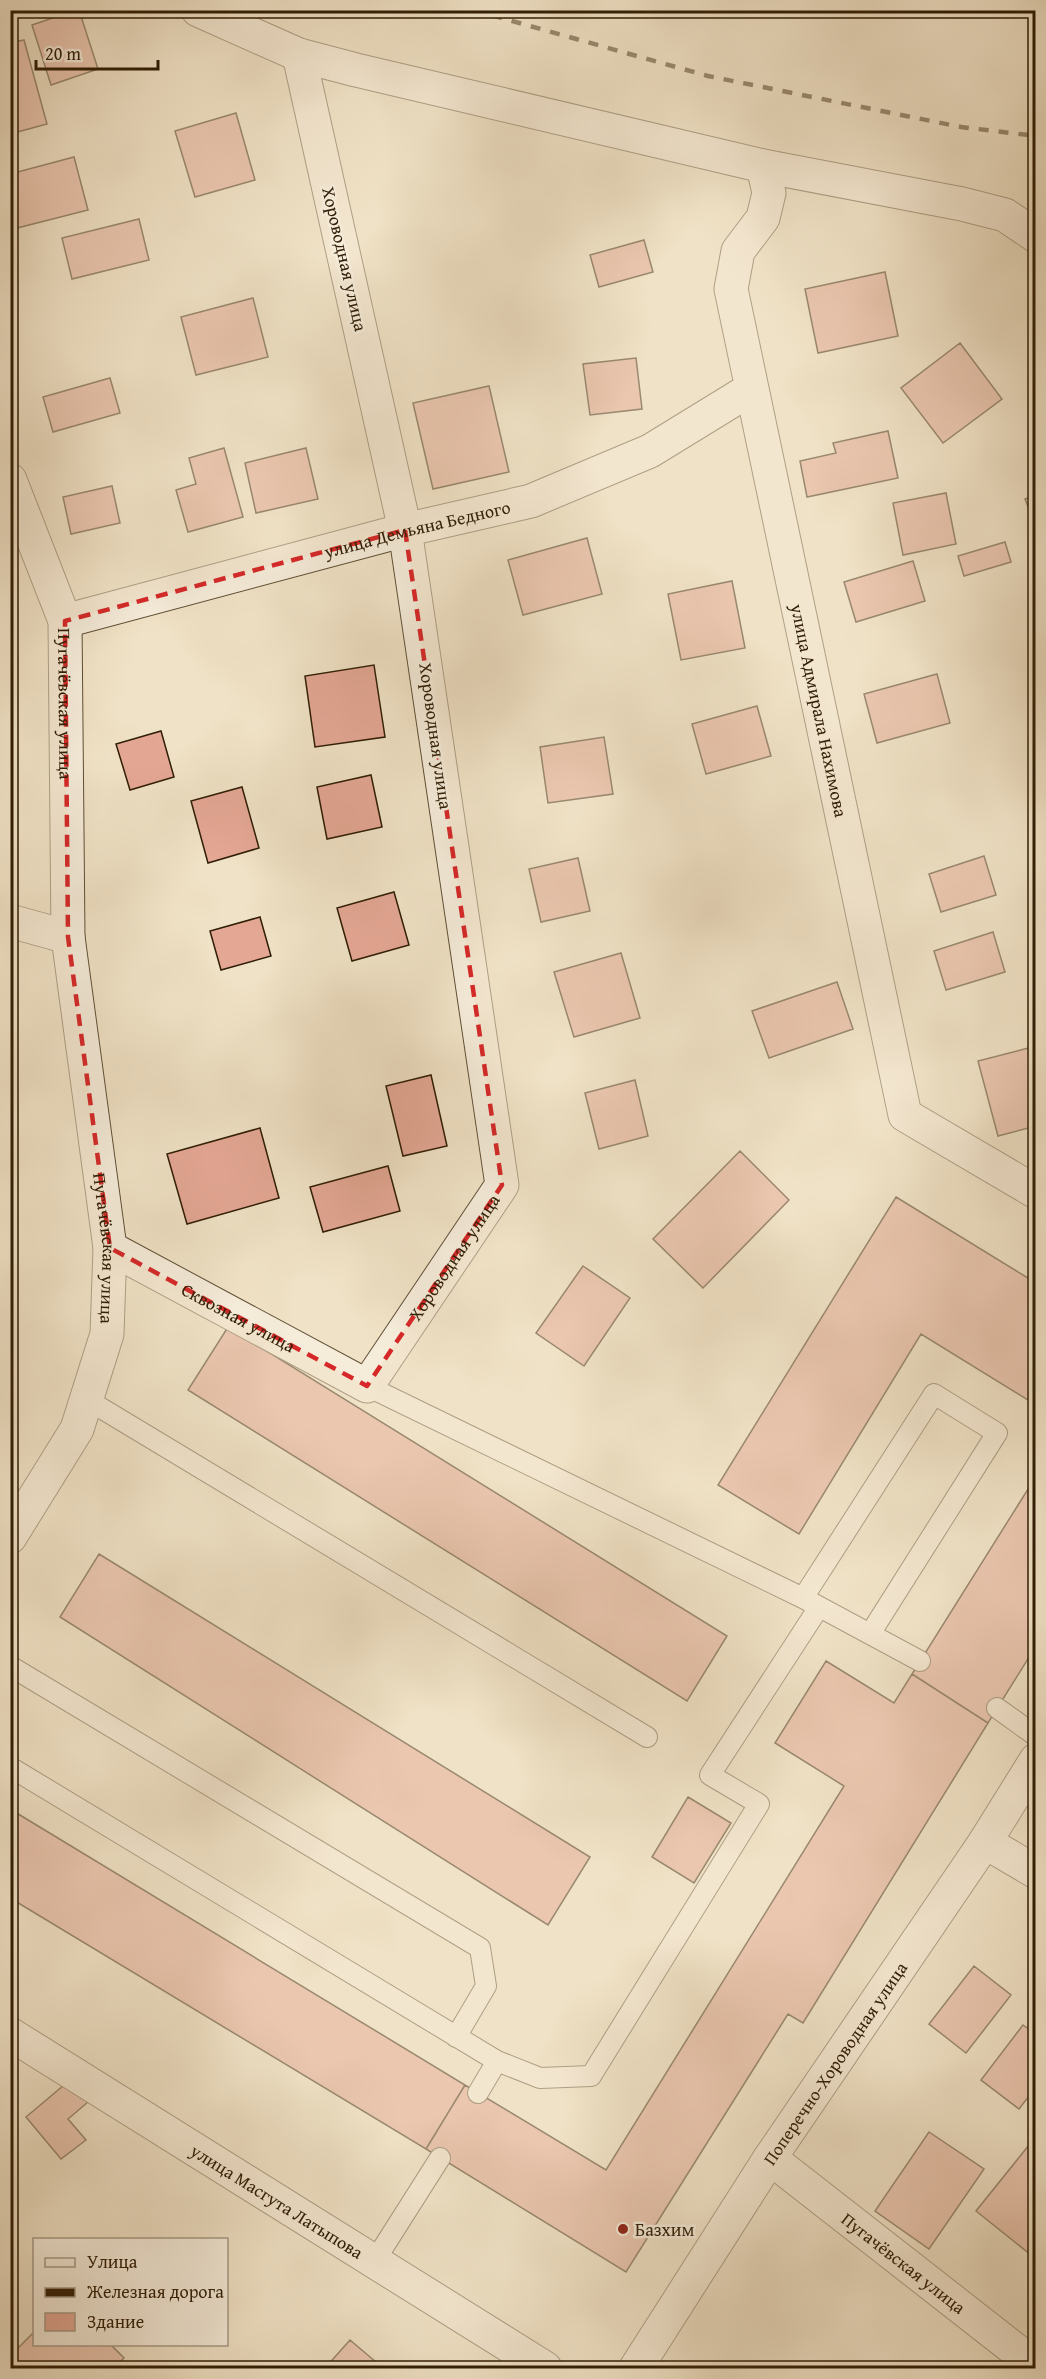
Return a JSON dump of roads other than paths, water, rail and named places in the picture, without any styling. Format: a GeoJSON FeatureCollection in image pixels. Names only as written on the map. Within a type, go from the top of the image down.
{"type":"FeatureCollection","features":[{"type":"Feature","properties":{"kind":"street"},"geometry":{"type":"LineString","coordinates":[[198,10],[299,55],[763,166],[963,204],[1005,215],[1035,236]]}},
{"type":"Feature","properties":{"kind":"street","name":"Хороводная улица"},"geometry":{"type":"LineString","coordinates":[[299,55],[405,530],[502,1185],[367,1386]]}},
{"type":"Feature","properties":{"kind":"street","name":"улица Адмирала Нахимова"},"geometry":{"type":"LineString","coordinates":[[763,166],[770,194],[763,218],[738,251],[731,289],[905,1115],[1035,1192]]}},
{"type":"Feature","properties":{"kind":"street","name":"улица Демьяна Бедного"},"geometry":{"type":"LineString","coordinates":[[65,621],[405,530],[531,501],[650,451],[751,389]]}},
{"type":"Feature","properties":{"kind":"street","name":"Пугачёвская улица"},"geometry":{"type":"LineString","coordinates":[[10,480],[65,621],[68,937],[110,1248],[107,1334],[77,1429],[10,1537]]}},
{"type":"Feature","properties":{"kind":"street"},"geometry":{"type":"LineString","coordinates":[[10,921],[68,937]]}},
{"type":"Feature","properties":{"kind":"street","name":"Сквозная улица"},"geometry":{"type":"LineString","coordinates":[[110,1248],[367,1386]]}},
{"type":"Feature","properties":{"kind":"street","name":"Поперечно-Хороводная улица"},"geometry":{"type":"LineString","coordinates":[[636,2368],[770,2158],[985,1842],[1035,1760]]}},
{"type":"Feature","properties":{"kind":"street"},"geometry":{"type":"LineString","coordinates":[[985,1842],[1035,1872]]}},
{"type":"Feature","properties":{"kind":"street","name":"улица Масгута Латыпова"},"geometry":{"type":"LineString","coordinates":[[10,2034],[545,2368]]}},
{"type":"Feature","properties":{"kind":"street","name":"Пугачёвская улица"},"geometry":{"type":"LineString","coordinates":[[770,2158],[1035,2366]]}},
{"type":"Feature","properties":{"kind":"lane"},"geometry":{"type":"LineString","coordinates":[[367,1386],[811,1603],[920,1661]]}},
{"type":"Feature","properties":{"kind":"lane"},"geometry":{"type":"LineString","coordinates":[[10,1767],[497,2061],[540,2078],[591,2076],[759,1804],[710,1775],[934,1394],[998,1433],[870,1634]]}},
{"type":"Feature","properties":{"kind":"lane"},"geometry":{"type":"LineString","coordinates":[[86,1399],[647,1737]]}},
{"type":"Feature","properties":{"kind":"lane"},"geometry":{"type":"LineString","coordinates":[[10,1666],[480,1947],[486,1986],[456,2037]]}},
{"type":"Feature","properties":{"kind":"lane"},"geometry":{"type":"LineString","coordinates":[[997,1708],[1035,1737]]}},
{"type":"Feature","properties":{"kind":"lane"},"geometry":{"type":"LineString","coordinates":[[478,2093],[497,2061]]}},
{"type":"Feature","properties":{"kind":"lane"},"geometry":{"type":"LineString","coordinates":[[374,2262],[440,2158]]}},
{"type":"Feature","properties":{"kind":"railway"},"geometry":{"type":"LineString","coordinates":[[473,10],[708,76],[961,127],[1036,136]]}},
{"type":"Feature","properties":{"kind":"place","name":"Базхим"},"geometry":{"type":"Point","coordinates":[623,2229]}}]}
